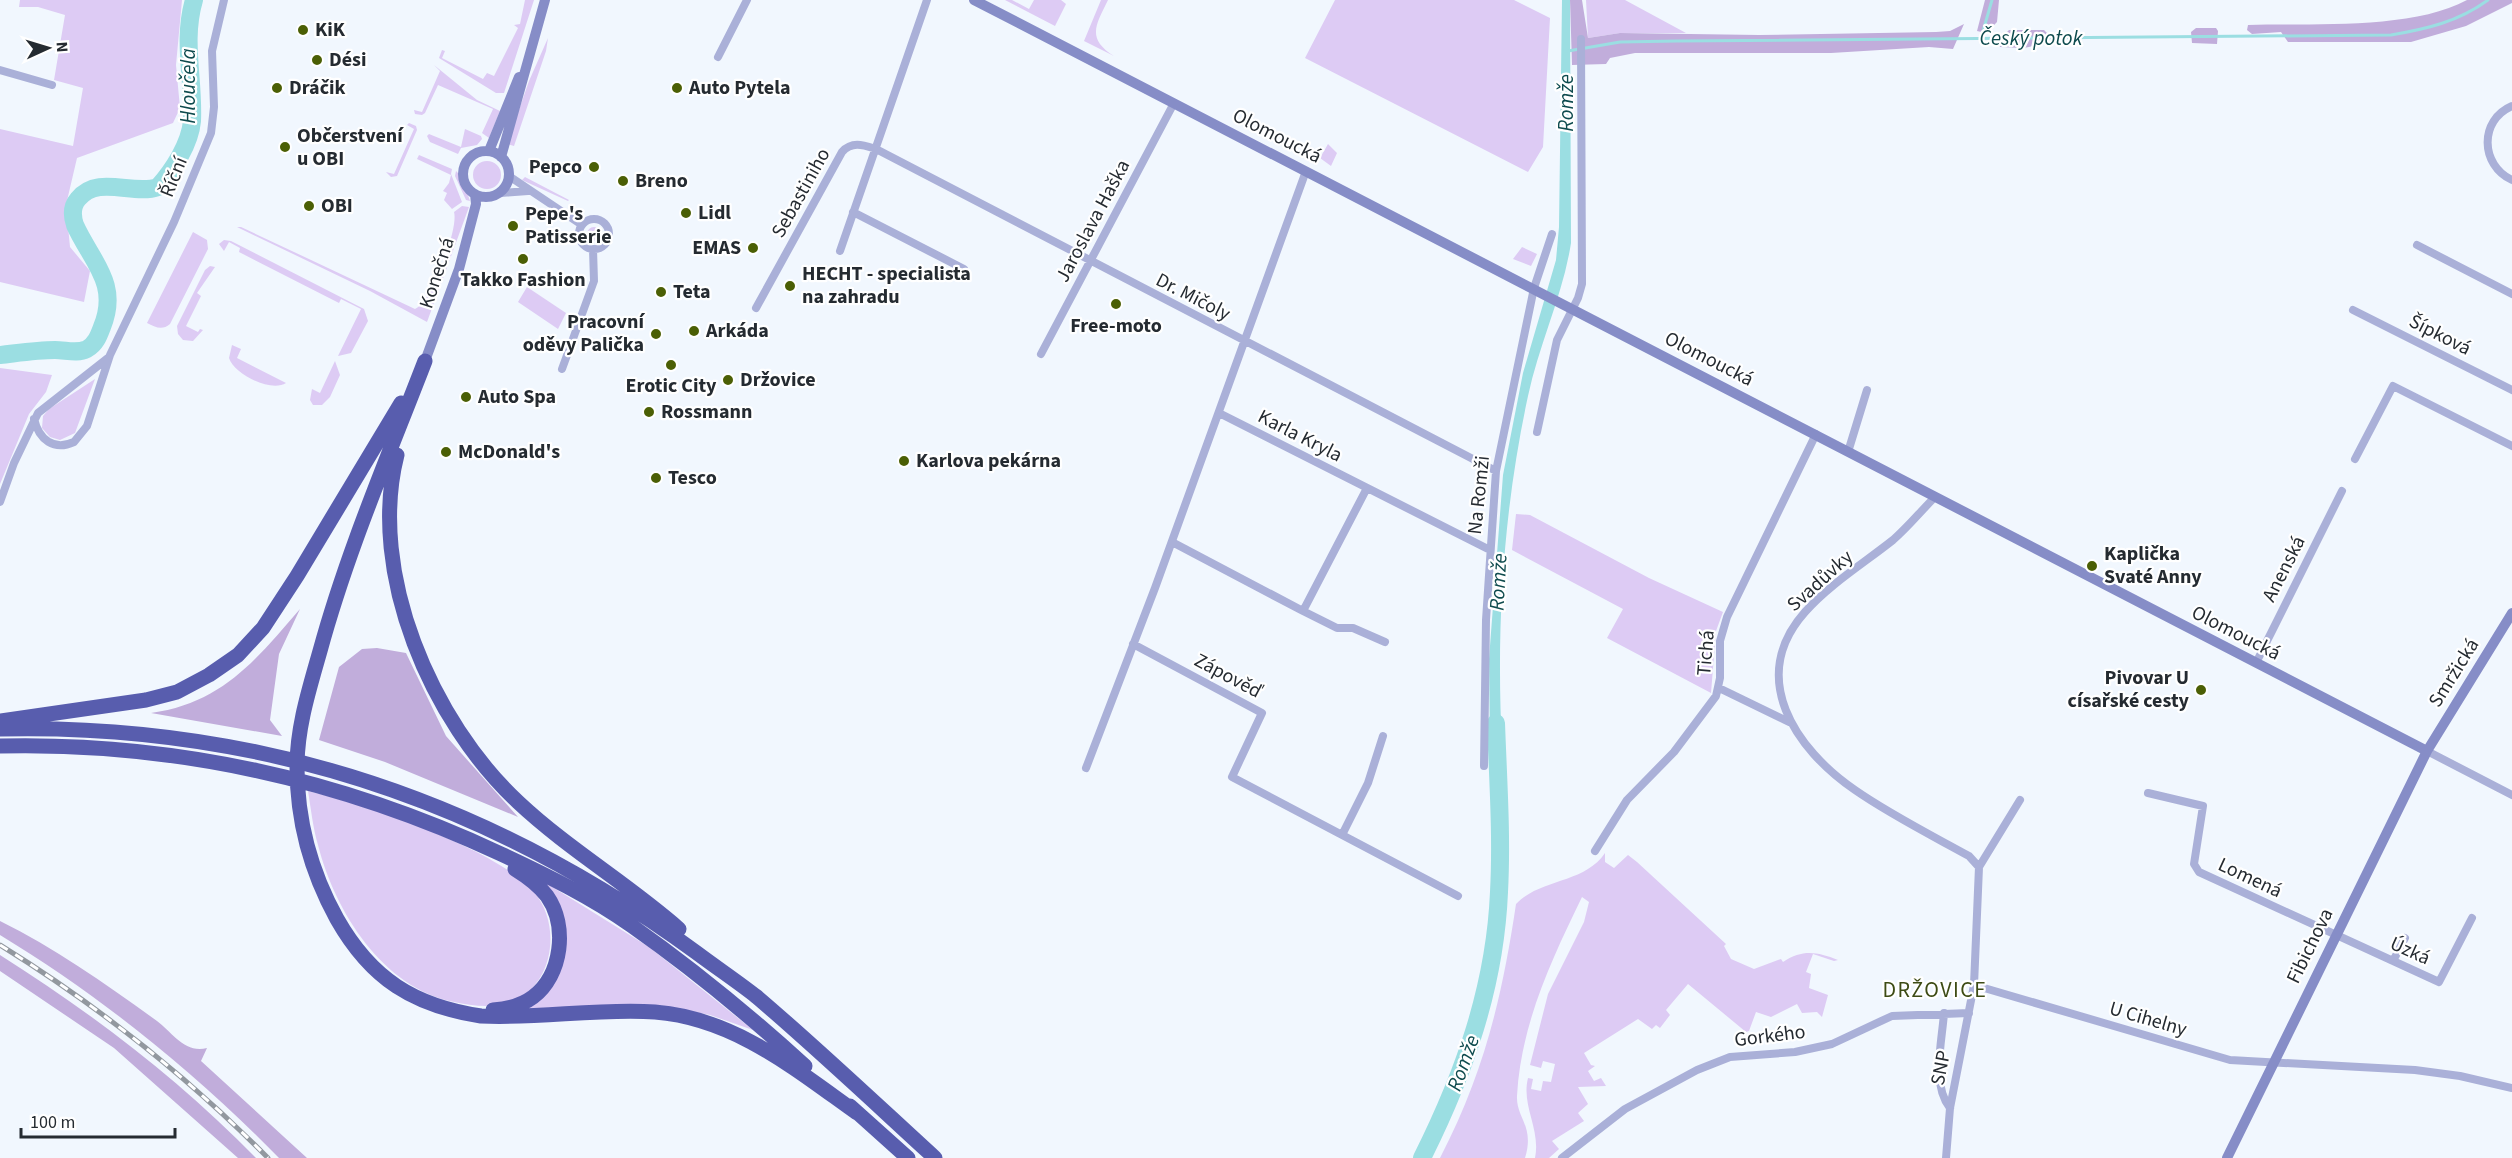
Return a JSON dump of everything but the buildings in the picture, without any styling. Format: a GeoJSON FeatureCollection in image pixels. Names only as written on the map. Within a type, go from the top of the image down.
{"type":"FeatureCollection","features":[{"type":"Feature","properties":{"kind":"highway"},"geometry":{"type":"LineString","coordinates":[[425,361],[357,538],[324,637],[303,710],[297,766],[303,830],[316,876],[352,943],[373,968],[396,988],[424,1003],[454,1012],[505,1017],[654,1012],[688,1017],[722,1027],[766,1048],[857,1113]]}},
{"type":"Feature","properties":{"kind":"highway"},"geometry":{"type":"LineString","coordinates":[[0,721],[104,708],[177,692],[209,675],[238,655],[263,628],[297,576],[425,361]]}},
{"type":"Feature","properties":{"kind":"highway"},"geometry":{"type":"LineString","coordinates":[[416,385],[393,471],[392,549],[405,615],[435,690],[478,758],[517,802],[557,836],[663,915],[935,1158]]}},
{"type":"Feature","properties":{"kind":"highway"},"geometry":{"type":"LineString","coordinates":[[0,729],[108,731],[170,737],[281,756],[322,767],[446,808],[540,853],[646,916],[756,996]]}},
{"type":"Feature","properties":{"kind":"highway"},"geometry":{"type":"LineString","coordinates":[[0,746],[106,748],[169,754],[278,774],[322,785],[470,840],[555,879],[631,925],[744,1011],[908,1158]]}},
{"type":"Feature","properties":{"kind":"highway"},"geometry":{"type":"LineString","coordinates":[[454,1012],[502,1009],[518,1005],[533,997],[552,971],[560,942],[554,910],[535,882],[470,840]]}},
{"type":"Feature","properties":{"kind":"street","name":"Říční"},"geometry":{"type":"LineString","coordinates":[[34,419],[36,428],[47,442],[66,446],[80,438],[87,426],[110,356],[174,222],[211,133],[214,107],[212,51],[224,0]]}},
{"type":"Feature","properties":{"kind":"street"},"geometry":{"type":"LineString","coordinates":[[501,157],[545,0]]}},
{"type":"Feature","properties":{"kind":"street"},"geometry":{"type":"LineString","coordinates":[[718,57],[747,0]]}},
{"type":"Feature","properties":{"kind":"street"},"geometry":{"type":"LineString","coordinates":[[840,250],[927,0]]}},
{"type":"Feature","properties":{"kind":"street","name":"Olomoucká"},"geometry":{"type":"LineString","coordinates":[[975,0],[2427,752]]}},
{"type":"Feature","properties":{"kind":"street"},"geometry":{"type":"LineString","coordinates":[[1537,432],[1557,340],[1582,284],[1581,39]]}},
{"type":"Feature","properties":{"kind":"street"},"geometry":{"type":"LineString","coordinates":[[459,269],[484,206],[496,195],[509,176],[509,169],[501,157],[489,152],[527,61]]}},
{"type":"Feature","properties":{"kind":"street"},"geometry":{"type":"LineString","coordinates":[[0,70],[52,86]]}},
{"type":"Feature","properties":{"kind":"street","name":"Jaroslava Haška"},"geometry":{"type":"LineString","coordinates":[[1041,354],[1174,103]]}},
{"type":"Feature","properties":{"kind":"street"},"geometry":{"type":"LineString","coordinates":[[2512,106],[2494,119],[2487,141],[2493,164],[2512,180]]}},
{"type":"Feature","properties":{"kind":"street","name":"Sebastiniho"},"geometry":{"type":"LineString","coordinates":[[756,308],[842,152],[854,144],[876,149]]}},
{"type":"Feature","properties":{"kind":"street","name":"Dr. Mičoly"},"geometry":{"type":"LineString","coordinates":[[876,149],[1089,262],[1496,471]]}},
{"type":"Feature","properties":{"kind":"street","name":"Konečná"},"geometry":{"type":"LineString","coordinates":[[425,361],[459,269],[476,204],[475,194],[466,185],[465,166],[476,154],[489,152]]}},
{"type":"Feature","properties":{"kind":"street"},"geometry":{"type":"LineString","coordinates":[[1086,768],[1203,458],[1306,171]]}},
{"type":"Feature","properties":{"kind":"street"},"geometry":{"type":"LineString","coordinates":[[509,176],[528,191],[565,212],[582,225]]}},
{"type":"Feature","properties":{"kind":"street"},"geometry":{"type":"LineString","coordinates":[[475,194],[496,195],[528,191]]}},
{"type":"Feature","properties":{"kind":"street"},"geometry":{"type":"LineString","coordinates":[[853,212],[964,269]]}},
{"type":"Feature","properties":{"kind":"street"},"geometry":{"type":"LineString","coordinates":[[595,219],[606,225],[609,234],[606,243],[593,249],[581,242],[579,233],[582,225],[595,219]]}},
{"type":"Feature","properties":{"kind":"street","name":"Na Romži"},"geometry":{"type":"LineString","coordinates":[[1484,766],[1490,550],[1496,471],[1534,288],[1552,234]]}},
{"type":"Feature","properties":{"kind":"street"},"geometry":{"type":"LineString","coordinates":[[2417,245],[2512,294]]}},
{"type":"Feature","properties":{"kind":"street"},"geometry":{"type":"LineString","coordinates":[[562,369],[594,281],[593,249]]}},
{"type":"Feature","properties":{"kind":"street","name":"Šípková"},"geometry":{"type":"LineString","coordinates":[[2353,310],[2512,390]]}},
{"type":"Feature","properties":{"kind":"street","name":"Říční"},"geometry":{"type":"LineString","coordinates":[[0,502],[34,419],[42,407],[95,370],[110,356]]}},
{"type":"Feature","properties":{"kind":"street"},"geometry":{"type":"LineString","coordinates":[[2355,459],[2392,386],[2512,446]]}},
{"type":"Feature","properties":{"kind":"street"},"geometry":{"type":"LineString","coordinates":[[1848,452],[1867,390]]}},
{"type":"Feature","properties":{"kind":"street","name":"Karla Kryla"},"geometry":{"type":"LineString","coordinates":[[1219,413],[1490,550]]}},
{"type":"Feature","properties":{"kind":"street","name":"Tichá"},"geometry":{"type":"LineString","coordinates":[[1595,851],[1628,800],[1701,720],[1719,688],[1720,641],[1727,617],[1816,434]]}},
{"type":"Feature","properties":{"kind":"street"},"geometry":{"type":"LineString","coordinates":[[1302,611],[1367,488]]}},
{"type":"Feature","properties":{"kind":"street","name":"Anenská"},"geometry":{"type":"LineString","coordinates":[[2256,663],[2342,491]]}},
{"type":"Feature","properties":{"kind":"street","name":"Svadůvky"},"geometry":{"type":"LineString","coordinates":[[1934,498],[1893,539],[1812,605],[1782,648],[1778,669],[1789,722],[1826,766],[1854,789],[1969,856],[1979,867]]}},
{"type":"Feature","properties":{"kind":"street"},"geometry":{"type":"LineString","coordinates":[[1172,542],[1337,628],[1353,628],[1385,642]]}},
{"type":"Feature","properties":{"kind":"street","name":"Smržická"},"geometry":{"type":"LineString","coordinates":[[2427,752],[2512,613]]}},
{"type":"Feature","properties":{"kind":"street","name":"Zápověď"},"geometry":{"type":"LineString","coordinates":[[1133,645],[1262,712],[1232,777],[1458,896]]}},
{"type":"Feature","properties":{"kind":"street"},"geometry":{"type":"LineString","coordinates":[[1719,688],[1789,722]]}},
{"type":"Feature","properties":{"kind":"street"},"geometry":{"type":"LineString","coordinates":[[1342,835],[1368,783],[1383,736]]}},
{"type":"Feature","properties":{"kind":"street"},"geometry":{"type":"LineString","coordinates":[[2427,752],[2512,795]]}},
{"type":"Feature","properties":{"kind":"street","name":"Fibichova"},"geometry":{"type":"LineString","coordinates":[[2227,1158],[2427,752]]}},
{"type":"Feature","properties":{"kind":"street","name":"Lomená"},"geometry":{"type":"LineString","coordinates":[[2148,793],[2203,806],[2194,864],[2199,872],[2335,936]]}},
{"type":"Feature","properties":{"kind":"street"},"geometry":{"type":"LineString","coordinates":[[1974,985],[1979,867],[2020,800]]}},
{"type":"Feature","properties":{"kind":"street","name":"Úzká"},"geometry":{"type":"LineString","coordinates":[[2335,936],[2439,982],[2472,918]]}},
{"type":"Feature","properties":{"kind":"street"},"geometry":{"type":"LineString","coordinates":[[2393,961],[2405,938]]}},
{"type":"Feature","properties":{"kind":"street","name":"SNP"},"geometry":{"type":"LineString","coordinates":[[1946,1158],[1950,1108],[1974,985]]}},
{"type":"Feature","properties":{"kind":"street","name":"U Cihelny"},"geometry":{"type":"LineString","coordinates":[[1974,985],[2230,1060],[2415,1071],[2460,1076],[2512,1088]]}},
{"type":"Feature","properties":{"kind":"street"},"geometry":{"type":"LineString","coordinates":[[1944,1013],[1939,1080],[1943,1099],[1950,1108]]}},
{"type":"Feature","properties":{"kind":"street","name":"Gorkého"},"geometry":{"type":"LineString","coordinates":[[1562,1158],[1625,1109],[1697,1070],[1730,1057],[1796,1052],[1832,1044],[1892,1016],[1969,1013]]}},
{"type":"Feature","properties":{"kind":"shaded area"},"geometry":{"type":"Polygon","coordinates":[[[20,0],[182,0],[176,65],[180,108],[173,123],[77,158],[66,205],[70,247],[90,271],[84,302],[0,282],[0,129],[73,146],[83,88],[54,80],[65,15],[38,7],[19,7],[20,0]]]}},
{"type":"Feature","properties":{"kind":"shaded area"},"geometry":{"type":"Polygon","coordinates":[[[525,0],[534,0],[504,93],[496,93],[439,58],[442,50],[445,51],[442,58],[483,79],[487,73],[494,76],[518,28],[514,25],[520,24],[525,0]]]}},
{"type":"Feature","properties":{"kind":"shaded area"},"geometry":{"type":"Polygon","coordinates":[[[1005,0],[1012,0],[1029,9],[1034,0],[1061,0],[1066,4],[1055,26],[1005,0]]]}},
{"type":"Feature","properties":{"kind":"shaded area"},"geometry":{"type":"Polygon","coordinates":[[[1101,0],[1108,0],[1097,24],[1097,37],[1105,49],[1114,56],[1084,41],[1101,0]]]}},
{"type":"Feature","properties":{"kind":"shaded area"},"geometry":{"type":"Polygon","coordinates":[[[1335,0],[1514,0],[1550,18],[1543,147],[1528,172],[1305,58],[1335,0]]]}},
{"type":"Feature","properties":{"kind":"shaded area"},"geometry":{"type":"Polygon","coordinates":[[[1570,0],[1582,0],[1588,38],[1620,33],[1759,35],[1936,32],[1950,31],[1964,24],[1953,49],[1929,47],[1831,53],[1635,53],[1610,58],[1606,64],[1572,65],[1570,0]]]}},
{"type":"Feature","properties":{"kind":"shaded area"},"geometry":{"type":"Polygon","coordinates":[[[1586,0],[1625,0],[1686,33],[1620,33],[1588,38],[1586,0]]]}},
{"type":"Feature","properties":{"kind":"shaded area"},"geometry":{"type":"Polygon","coordinates":[[[1985,0],[1999,0],[1997,22],[1986,33],[1977,31],[1985,0]]]}},
{"type":"Feature","properties":{"kind":"shaded area"},"geometry":{"type":"Polygon","coordinates":[[[2467,0],[2512,0],[2512,3],[2466,26],[2411,42],[2288,42],[2281,32],[2252,34],[2247,30],[2248,25],[2390,21],[2444,10],[2467,0]]]}},
{"type":"Feature","properties":{"kind":"shaded area"},"geometry":{"type":"Polygon","coordinates":[[[2196,28],[2216,28],[2218,31],[2217,44],[2192,43],[2191,32],[2196,28]]]}},
{"type":"Feature","properties":{"kind":"shaded area"},"geometry":{"type":"Polygon","coordinates":[[[2009,30],[2044,30],[2047,33],[2038,44],[2027,48],[2000,47],[1998,41],[2009,30]]]}},
{"type":"Feature","properties":{"kind":"shaded area"},"geometry":{"type":"Polygon","coordinates":[[[548,38],[546,51],[514,146],[507,144],[529,81],[548,38]]]}},
{"type":"Feature","properties":{"kind":"shaded area"},"geometry":{"type":"Polygon","coordinates":[[[434,65],[477,100],[500,111],[489,138],[482,133],[493,109],[438,85],[425,113],[415,114],[414,110],[422,112],[440,71],[434,65]]]}},
{"type":"Feature","properties":{"kind":"shaded area"},"geometry":{"type":"Polygon","coordinates":[[[409,123],[416,126],[417,130],[397,176],[391,177],[386,172],[394,174],[414,129],[407,125],[409,123]]]}},
{"type":"Feature","properties":{"kind":"shaded area"},"geometry":{"type":"Polygon","coordinates":[[[465,129],[481,136],[482,139],[477,145],[461,148],[458,154],[430,142],[427,136],[429,134],[461,147],[465,129]]]}},
{"type":"Feature","properties":{"kind":"shaded area"},"geometry":{"type":"Polygon","coordinates":[[[1328,144],[1337,153],[1331,166],[1320,158],[1328,144]]]}},
{"type":"Feature","properties":{"kind":"shaded area"},"geometry":{"type":"Polygon","coordinates":[[[419,155],[452,169],[451,174],[462,202],[452,209],[444,200],[447,193],[443,191],[451,175],[417,159],[419,155]]]}},
{"type":"Feature","properties":{"kind":"shaded area"},"geometry":{"type":"Polygon","coordinates":[[[487,161],[497,165],[501,175],[497,185],[487,189],[477,185],[473,175],[477,165],[487,161]]]}},
{"type":"Feature","properties":{"kind":"shaded area"},"geometry":{"type":"Polygon","coordinates":[[[456,171],[462,177],[470,201],[466,200],[455,176],[456,171]]]}},
{"type":"Feature","properties":{"kind":"shaded area"},"geometry":{"type":"Polygon","coordinates":[[[525,177],[569,200],[522,180],[525,177]]]}},
{"type":"Feature","properties":{"kind":"shaded area"},"geometry":{"type":"Polygon","coordinates":[[[462,206],[469,207],[427,322],[370,291],[237,227],[415,309],[429,294],[436,280],[452,233],[454,212],[462,206]]]}},
{"type":"Feature","properties":{"kind":"shaded area"},"geometry":{"type":"Polygon","coordinates":[[[591,227],[597,227],[601,234],[597,241],[591,241],[587,237],[587,231],[591,227]]]}},
{"type":"Feature","properties":{"kind":"shaded area"},"geometry":{"type":"Polygon","coordinates":[[[193,232],[207,240],[208,249],[170,324],[158,328],[147,323],[193,232]]]}},
{"type":"Feature","properties":{"kind":"shaded area"},"geometry":{"type":"Polygon","coordinates":[[[224,240],[231,241],[364,309],[368,321],[351,353],[338,356],[361,309],[341,299],[339,303],[239,252],[240,248],[229,242],[224,251],[219,244],[224,240]]]}},
{"type":"Feature","properties":{"kind":"shaded area"},"geometry":{"type":"Polygon","coordinates":[[[1522,247],[1537,254],[1531,266],[1513,259],[1522,247]]]}},
{"type":"Feature","properties":{"kind":"shaded area"},"geometry":{"type":"Polygon","coordinates":[[[210,266],[215,267],[197,293],[201,296],[186,326],[198,332],[200,329],[203,330],[193,341],[183,340],[178,334],[177,326],[205,270],[210,266]]]}},
{"type":"Feature","properties":{"kind":"shaded area"},"geometry":{"type":"Polygon","coordinates":[[[527,287],[566,313],[558,329],[518,302],[527,287]]]}},
{"type":"Feature","properties":{"kind":"shaded area"},"geometry":{"type":"Polygon","coordinates":[[[232,345],[241,349],[237,358],[286,383],[271,386],[245,376],[229,358],[232,345]]]}},
{"type":"Feature","properties":{"kind":"shaded area"},"geometry":{"type":"Polygon","coordinates":[[[335,361],[340,375],[330,397],[322,405],[313,405],[310,400],[312,389],[320,393],[335,361]]]}},
{"type":"Feature","properties":{"kind":"shaded area"},"geometry":{"type":"Polygon","coordinates":[[[0,368],[52,375],[46,392],[29,414],[0,484],[0,368]]]}},
{"type":"Feature","properties":{"kind":"shaded area"},"geometry":{"type":"Polygon","coordinates":[[[95,379],[75,433],[60,440],[50,437],[42,428],[43,416],[49,409],[95,379]]]}},
{"type":"Feature","properties":{"kind":"shaded area"},"geometry":{"type":"Polygon","coordinates":[[[1516,514],[1530,515],[1649,578],[1723,612],[1716,631],[1711,693],[1607,638],[1623,609],[1512,550],[1516,514]]]}},
{"type":"Feature","properties":{"kind":"shaded area"},"geometry":{"type":"Polygon","coordinates":[[[300,609],[279,654],[270,720],[282,736],[151,713],[176,708],[218,689],[252,662],[300,609]]]}},
{"type":"Feature","properties":{"kind":"shaded area"},"geometry":{"type":"Polygon","coordinates":[[[377,648],[406,653],[446,736],[518,817],[385,762],[319,740],[339,667],[362,649],[377,648]]]}},
{"type":"Feature","properties":{"kind":"shaded area"},"geometry":{"type":"Polygon","coordinates":[[[308,791],[362,806],[428,830],[461,844],[516,876],[534,892],[549,922],[549,955],[536,984],[524,995],[509,1003],[489,1006],[467,1005],[428,994],[405,981],[384,964],[366,943],[336,896],[318,845],[308,791]]]}},
{"type":"Feature","properties":{"kind":"shaded area"},"geometry":{"type":"Polygon","coordinates":[[[1605,853],[1605,862],[1614,868],[1628,855],[1637,862],[1726,944],[1724,946],[1731,959],[1754,969],[1781,959],[1783,962],[1797,955],[1810,953],[1838,960],[1834,961],[1813,954],[1806,972],[1811,974],[1809,988],[1828,995],[1822,1017],[1817,1012],[1802,1013],[1797,1004],[1771,1017],[1756,1012],[1749,1031],[1746,1032],[1688,984],[1666,1010],[1670,1015],[1660,1028],[1656,1025],[1652,1029],[1638,1019],[1584,1053],[1591,1065],[1595,1066],[1588,1071],[1594,1081],[1601,1078],[1606,1086],[1578,1087],[1588,1104],[1578,1113],[1584,1121],[1552,1141],[1559,1149],[1549,1158],[1535,1158],[1535,1137],[1527,1098],[1528,1078],[1533,1079],[1531,1089],[1541,1091],[1543,1081],[1551,1082],[1555,1064],[1543,1061],[1541,1068],[1530,1065],[1548,994],[1584,922],[1589,902],[1582,897],[1539,994],[1524,1044],[1517,1104],[1527,1130],[1525,1158],[1440,1158],[1480,1065],[1497,1003],[1516,904],[1538,889],[1586,870],[1605,853]]]}},
{"type":"Feature","properties":{"kind":"shaded area"},"geometry":{"type":"Polygon","coordinates":[[[546,883],[649,947],[753,1030],[710,1015],[659,1005],[528,1009],[549,990],[564,959],[546,883]]]}},
{"type":"Feature","properties":{"kind":"shaded area"},"geometry":{"type":"Polygon","coordinates":[[[0,921],[41,943],[119,994],[157,1021],[185,1045],[199,1049],[207,1048],[201,1061],[307,1158],[279,1158],[215,1096],[147,1038],[75,984],[0,935],[0,921]]]}},
{"type":"Feature","properties":{"kind":"shaded area"},"geometry":{"type":"Polygon","coordinates":[[[0,955],[68,1000],[134,1049],[197,1102],[256,1158],[238,1158],[114,1048],[0,971],[0,955]]]}},
{"type":"Feature","properties":{"kind":"water"},"geometry":{"type":"Polygon","coordinates":[[[1562,0],[1570,0],[1571,243],[1562,282],[1533,377],[1519,439],[1503,570],[1500,658],[1502,746],[1490,747],[1489,659],[1503,475],[1523,373],[1556,260],[1559,227],[1562,0]]]}},
{"type":"Feature","properties":{"kind":"waterway","name":"Hloučela"},"geometry":{"type":"LineString","coordinates":[[0,355],[48,350],[79,351],[87,349],[97,339],[107,311],[106,285],[75,225],[74,208],[78,199],[95,188],[148,189],[158,187],[180,156],[188,139],[192,121],[189,30],[194,0]]}},
{"type":"Feature","properties":{"kind":"waterway"},"geometry":{"type":"LineString","coordinates":[[1981,38],[1992,0]]}},
{"type":"Feature","properties":{"kind":"waterway","name":"Český potok"},"geometry":{"type":"LineString","coordinates":[[1568,51],[1620,42],[2391,35],[2441,24],[2477,8],[2488,0]]}},
{"type":"Feature","properties":{"kind":"waterway","name":"Romže"},"geometry":{"type":"LineString","coordinates":[[1422,1158],[1464,1062],[1484,996],[1491,962],[1500,871],[1496,723]]}},
{"type":"Feature","properties":{"kind":"railway"},"geometry":{"type":"LineString","coordinates":[[0,945],[72,992],[174,1071],[268,1158]]}},
{"type":"Feature","properties":{"kind":"place","name":"KiK"},"geometry":{"type":"Point","coordinates":[303,30]}},
{"type":"Feature","properties":{"kind":"place","name":"Dési"},"geometry":{"type":"Point","coordinates":[317,60]}},
{"type":"Feature","properties":{"kind":"place","name":"Dráčik"},"geometry":{"type":"Point","coordinates":[277,88]}},
{"type":"Feature","properties":{"kind":"place","name":"Auto Pytela"},"geometry":{"type":"Point","coordinates":[677,88]}},
{"type":"Feature","properties":{"kind":"place","name":"Občerstvení u OBI"},"geometry":{"type":"Point","coordinates":[285,147]}},
{"type":"Feature","properties":{"kind":"place","name":"Pepco"},"geometry":{"type":"Point","coordinates":[594,167]}},
{"type":"Feature","properties":{"kind":"place","name":"Breno"},"geometry":{"type":"Point","coordinates":[623,181]}},
{"type":"Feature","properties":{"kind":"place","name":"OBI"},"geometry":{"type":"Point","coordinates":[309,206]}},
{"type":"Feature","properties":{"kind":"place","name":"Lidl"},"geometry":{"type":"Point","coordinates":[686,213]}},
{"type":"Feature","properties":{"kind":"place","name":"Pepe's Patisserie"},"geometry":{"type":"Point","coordinates":[513,226]}},
{"type":"Feature","properties":{"kind":"place","name":"EMAS"},"geometry":{"type":"Point","coordinates":[753,248]}},
{"type":"Feature","properties":{"kind":"place","name":"Takko Fashion"},"geometry":{"type":"Point","coordinates":[523,259]}},
{"type":"Feature","properties":{"kind":"place","name":"HECHT - specialista na zahradu"},"geometry":{"type":"Point","coordinates":[790,286]}},
{"type":"Feature","properties":{"kind":"place","name":"Teta"},"geometry":{"type":"Point","coordinates":[661,292]}},
{"type":"Feature","properties":{"kind":"place","name":"Free-moto"},"geometry":{"type":"Point","coordinates":[1116,304]}},
{"type":"Feature","properties":{"kind":"place","name":"Arkáda"},"geometry":{"type":"Point","coordinates":[694,331]}},
{"type":"Feature","properties":{"kind":"place","name":"Pracovní oděvy Palička"},"geometry":{"type":"Point","coordinates":[656,334]}},
{"type":"Feature","properties":{"kind":"place","name":"Erotic City"},"geometry":{"type":"Point","coordinates":[671,365]}},
{"type":"Feature","properties":{"kind":"place","name":"Držovice"},"geometry":{"type":"Point","coordinates":[728,380]}},
{"type":"Feature","properties":{"kind":"place","name":"Auto Spa"},"geometry":{"type":"Point","coordinates":[466,397]}},
{"type":"Feature","properties":{"kind":"place","name":"Rossmann"},"geometry":{"type":"Point","coordinates":[649,412]}},
{"type":"Feature","properties":{"kind":"place","name":"McDonald's"},"geometry":{"type":"Point","coordinates":[446,452]}},
{"type":"Feature","properties":{"kind":"place","name":"Karlova pekárna"},"geometry":{"type":"Point","coordinates":[904,461]}},
{"type":"Feature","properties":{"kind":"place","name":"Tesco"},"geometry":{"type":"Point","coordinates":[656,478]}},
{"type":"Feature","properties":{"kind":"place","name":"Kaplička Svaté Anny"},"geometry":{"type":"Point","coordinates":[2092,566]}},
{"type":"Feature","properties":{"kind":"place","name":"Pivovar U císařské cesty"},"geometry":{"type":"Point","coordinates":[2201,690]}},
{"type":"Feature","properties":{"kind":"district","name":"DRŽOVICE"},"geometry":{"type":"Point","coordinates":[1935,990]}}]}
